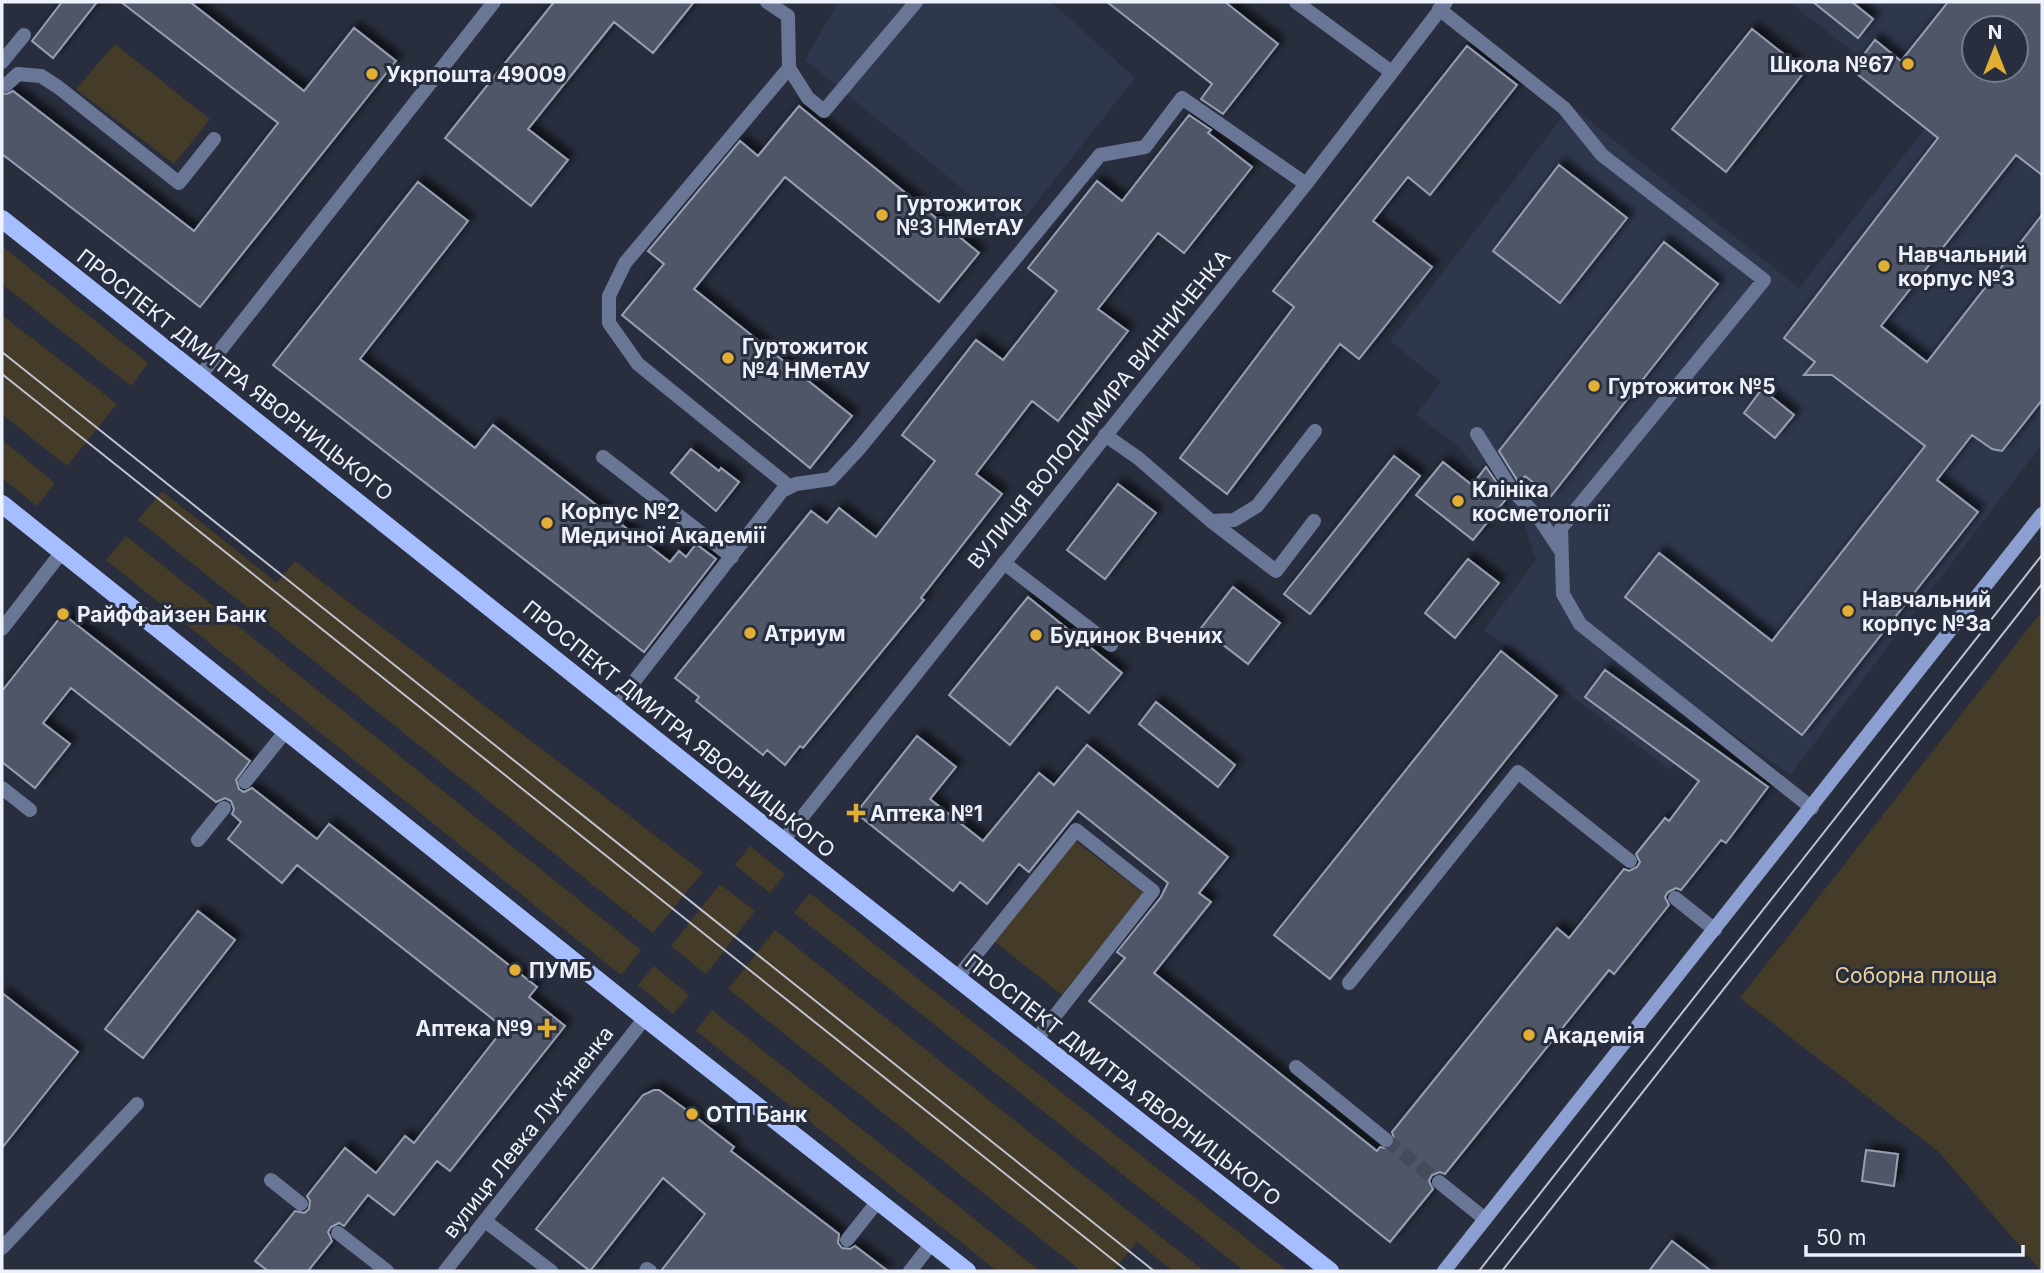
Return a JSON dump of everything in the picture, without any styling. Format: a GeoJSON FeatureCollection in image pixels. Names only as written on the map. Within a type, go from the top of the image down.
{"type":"FeatureCollection","features":[{"type":"Feature","properties":{"kind":"main road","name":"ПРОСПЕКТ ДМИТРА ЯВОРНИЦЬКОГО"},"geometry":{"type":"LineString","coordinates":[[2,219],[783,841],[1330,1271]]}},
{"type":"Feature","properties":{"kind":"main road"},"geometry":{"type":"LineString","coordinates":[[2,504],[285,732],[967,1271]]}},
{"type":"Feature","properties":{"kind":"main road"},"geometry":{"type":"LineString","coordinates":[[1444,1271],[2042,514]]}},
{"type":"Feature","properties":{"kind":"street"},"geometry":{"type":"LineString","coordinates":[[200,376],[494,2]]}},
{"type":"Feature","properties":{"kind":"street"},"geometry":{"type":"LineString","coordinates":[[767,2],[788,16],[789,68],[808,99],[824,111],[916,2]]}},
{"type":"Feature","properties":{"kind":"street"},"geometry":{"type":"LineString","coordinates":[[1296,2],[1390,71]]}},
{"type":"Feature","properties":{"kind":"street"},"geometry":{"type":"LineString","coordinates":[[1442,6],[1564,108],[1602,155],[1764,281],[1561,528],[1563,594],[1580,624],[1812,808]]}},
{"type":"Feature","properties":{"kind":"street","name":"ВУЛИЦЯ ВОЛОДИМИРА ВИННИЧЕНКА"},"geometry":{"type":"LineString","coordinates":[[783,841],[1306,184],[1442,6]]}},
{"type":"Feature","properties":{"kind":"street"},"geometry":{"type":"LineString","coordinates":[[2,62],[24,35]]}},
{"type":"Feature","properties":{"kind":"street"},"geometry":{"type":"LineString","coordinates":[[789,68],[625,263],[609,296],[609,323],[638,364],[790,487]]}},
{"type":"Feature","properties":{"kind":"street"},"geometry":{"type":"LineString","coordinates":[[6,85],[18,74],[41,76],[179,183],[214,139]]}},
{"type":"Feature","properties":{"kind":"street"},"geometry":{"type":"LineString","coordinates":[[615,706],[782,491],[796,484],[831,479],[858,450],[1100,155],[1145,147],[1182,98],[1306,184]]}},
{"type":"Feature","properties":{"kind":"street"},"geometry":{"type":"LineString","coordinates":[[1211,521],[1234,520],[1256,506],[1315,430]]}},
{"type":"Feature","properties":{"kind":"street"},"geometry":{"type":"LineString","coordinates":[[1477,434],[1510,487],[1541,521],[1562,552]]}},
{"type":"Feature","properties":{"kind":"street"},"geometry":{"type":"LineString","coordinates":[[1105,435],[1138,458],[1211,521],[1276,571],[1314,521]]}},
{"type":"Feature","properties":{"kind":"street"},"geometry":{"type":"LineString","coordinates":[[603,457],[732,557]]}},
{"type":"Feature","properties":{"kind":"street"},"geometry":{"type":"LineString","coordinates":[[2,629],[61,552]]}},
{"type":"Feature","properties":{"kind":"street"},"geometry":{"type":"LineString","coordinates":[[1004,563],[1111,645]]}},
{"type":"Feature","properties":{"kind":"street"},"geometry":{"type":"LineString","coordinates":[[245,782],[285,732]]}},
{"type":"Feature","properties":{"kind":"street"},"geometry":{"type":"LineString","coordinates":[[1349,983],[1518,772],[1630,861]]}},
{"type":"Feature","properties":{"kind":"street"},"geometry":{"type":"LineString","coordinates":[[2,789],[30,810]]}},
{"type":"Feature","properties":{"kind":"street"},"geometry":{"type":"LineString","coordinates":[[198,839],[224,808]]}},
{"type":"Feature","properties":{"kind":"street"},"geometry":{"type":"LineString","coordinates":[[957,978],[1076,830],[1153,891],[1036,1040]]}},
{"type":"Feature","properties":{"kind":"street"},"geometry":{"type":"LineString","coordinates":[[1675,898],[1715,930]]}},
{"type":"Feature","properties":{"kind":"street","name":"вулиця Левка Лукʼяненка"},"geometry":{"type":"LineString","coordinates":[[445,1271],[645,1018]]}},
{"type":"Feature","properties":{"kind":"street"},"geometry":{"type":"LineString","coordinates":[[1296,1067],[1386,1140]]}},
{"type":"Feature","properties":{"kind":"street"},"geometry":{"type":"LineString","coordinates":[[2,1248],[137,1104]]}},
{"type":"Feature","properties":{"kind":"street"},"geometry":{"type":"LineString","coordinates":[[271,1180],[301,1203]]}},
{"type":"Feature","properties":{"kind":"street"},"geometry":{"type":"LineString","coordinates":[[1439,1182],[1485,1219]]}},
{"type":"Feature","properties":{"kind":"street"},"geometry":{"type":"LineString","coordinates":[[847,1240],[878,1201]]}},
{"type":"Feature","properties":{"kind":"street"},"geometry":{"type":"LineString","coordinates":[[485,1222],[551,1271]]}},
{"type":"Feature","properties":{"kind":"street"},"geometry":{"type":"LineString","coordinates":[[338,1233],[387,1271]]}},
{"type":"Feature","properties":{"kind":"street"},"geometry":{"type":"LineString","coordinates":[[910,1271],[932,1243]]}},
{"type":"Feature","properties":{"kind":"shaded area"},"geometry":{"type":"Polygon","coordinates":[[[838,2],[1051,2],[1135,78],[1014,231],[805,60],[838,2]]]}},
{"type":"Feature","properties":{"kind":"shaded area","name":"Школа №67"},"geometry":{"type":"Polygon","coordinates":[[[1789,2],[2008,2],[1999,14],[1960,14],[1960,64],[1915,120],[1852,70],[1861,58],[1789,2]]]}},
{"type":"Feature","properties":{"kind":"shaded area"},"geometry":{"type":"Polygon","coordinates":[[[2030,59],[2042,69],[2042,444],[1790,775],[1711,718],[1670,770],[1484,630],[1536,560],[1524,523],[1458,446],[1416,415],[1441,382],[1390,341],[1571,106],[1799,288],[1961,84],[2030,84],[2030,59]]]}},
{"type":"Feature","properties":{"kind":"green space"},"geometry":{"type":"Polygon","coordinates":[[[115,44],[210,119],[174,164],[76,89],[115,44]]]}},
{"type":"Feature","properties":{"kind":"green space"},"geometry":{"type":"Polygon","coordinates":[[[2,246],[148,363],[131,386],[2,284],[2,246]]]}},
{"type":"Feature","properties":{"kind":"green space"},"geometry":{"type":"Polygon","coordinates":[[[2,315],[117,404],[67,466],[2,414],[2,315]]]}},
{"type":"Feature","properties":{"kind":"green space"},"geometry":{"type":"Polygon","coordinates":[[[2,440],[55,483],[37,506],[2,478],[2,440]]]}},
{"type":"Feature","properties":{"kind":"green space"},"geometry":{"type":"Polygon","coordinates":[[[162,491],[277,583],[295,561],[703,872],[653,933],[138,520],[162,491]]]}},
{"type":"Feature","properties":{"kind":"green space"},"geometry":{"type":"Polygon","coordinates":[[[126,536],[641,950],[621,975],[106,560],[126,536]]]}},
{"type":"Feature","properties":{"kind":"green space","name":"Соборна площа"},"geometry":{"type":"Polygon","coordinates":[[[2042,611],[2041,1271],[1939,1152],[1740,998],[2042,611]]]}},
{"type":"Feature","properties":{"kind":"green space"},"geometry":{"type":"Polygon","coordinates":[[[1074,840],[1143,893],[1062,995],[994,941],[1074,840]]]}},
{"type":"Feature","properties":{"kind":"green space"},"geometry":{"type":"Polygon","coordinates":[[[750,846],[785,874],[770,893],[735,865],[750,846]]]}},
{"type":"Feature","properties":{"kind":"green space"},"geometry":{"type":"Polygon","coordinates":[[[720,884],[755,911],[706,974],[671,946],[720,884]]]}},
{"type":"Feature","properties":{"kind":"green space"},"geometry":{"type":"Polygon","coordinates":[[[810,893],[1287,1271],[1244,1271],[794,913],[810,893]]]}},
{"type":"Feature","properties":{"kind":"green space"},"geometry":{"type":"Polygon","coordinates":[[[775,930],[1204,1271],[1173,1271],[1137,1242],[1113,1271],[1081,1271],[728,989],[775,930]]]}},
{"type":"Feature","properties":{"kind":"green space"},"geometry":{"type":"Polygon","coordinates":[[[654,966],[689,995],[673,1014],[638,985],[654,966]]]}},
{"type":"Feature","properties":{"kind":"green space"},"geometry":{"type":"Polygon","coordinates":[[[712,1010],[1040,1271],[997,1271],[696,1031],[712,1010]]]}},
{"type":"Feature","properties":{"kind":"building"},"geometry":{"type":"Polygon","coordinates":[[[62,2],[97,2],[53,58],[32,41],[62,2]]]}},
{"type":"Feature","properties":{"kind":"building"},"geometry":{"type":"Polygon","coordinates":[[[121,2],[190,2],[304,91],[354,28],[396,61],[200,307],[2,154],[2,93],[13,91],[194,231],[278,123],[121,2]]]}},
{"type":"Feature","properties":{"kind":"building"},"geometry":{"type":"Polygon","coordinates":[[[554,2],[694,2],[653,53],[614,22],[528,129],[568,160],[531,206],[445,138],[554,2]]]}},
{"type":"Feature","properties":{"kind":"building"},"geometry":{"type":"Polygon","coordinates":[[[1107,2],[1225,2],[1278,44],[1223,114],[1201,99],[1212,84],[1107,2]]]}},
{"type":"Feature","properties":{"kind":"building"},"geometry":{"type":"Polygon","coordinates":[[[1813,2],[1852,2],[1873,19],[1858,38],[1813,2]]]}},
{"type":"Feature","properties":{"kind":"building"},"geometry":{"type":"Polygon","coordinates":[[[1948,2],[2042,2],[2042,175],[2016,155],[1881,326],[1927,362],[2042,215],[2042,400],[2002,451],[1992,449],[1972,435],[1937,480],[1978,512],[1802,735],[1625,597],[1659,553],[1772,641],[1925,446],[1832,375],[1804,375],[1815,362],[1784,338],[1938,138],[1852,70],[1875,40],[1901,61],[1948,2]]]}},
{"type":"Feature","properties":{"kind":"building"},"geometry":{"type":"Polygon","coordinates":[[[1752,29],[1805,71],[1726,172],[1672,129],[1752,29]]]}},
{"type":"Feature","properties":{"kind":"building"},"geometry":{"type":"Polygon","coordinates":[[[1467,46],[1517,85],[1430,195],[1408,177],[1373,221],[1432,267],[1359,359],[1340,344],[1227,494],[1180,458],[1294,307],[1273,291],[1467,46]]]}},
{"type":"Feature","properties":{"kind":"building"},"geometry":{"type":"Polygon","coordinates":[[[799,106],[979,253],[939,302],[785,177],[694,289],[852,416],[810,468],[622,315],[664,264],[648,251],[740,141],[758,156],[799,106]]]}},
{"type":"Feature","properties":{"kind":"building"},"geometry":{"type":"Polygon","coordinates":[[[1189,115],[1211,130],[1208,133],[1252,167],[1184,253],[1158,233],[1098,309],[1128,331],[1058,421],[1032,401],[976,474],[1002,494],[921,598],[924,600],[803,748],[800,746],[785,765],[767,750],[763,755],[696,701],[699,697],[675,678],[811,511],[827,523],[839,508],[876,537],[935,461],[902,435],[976,340],[1003,360],[1057,291],[1028,268],[1097,181],[1122,201],[1189,115]]]}},
{"type":"Feature","properties":{"kind":"building"},"geometry":{"type":"Polygon","coordinates":[[[1559,165],[1627,218],[1560,303],[1493,251],[1559,165]]]}},
{"type":"Feature","properties":{"kind":"building"},"geometry":{"type":"Polygon","coordinates":[[[418,182],[468,221],[360,359],[475,448],[493,425],[670,562],[679,551],[686,557],[696,544],[716,559],[644,652],[273,365],[418,182]]]}},
{"type":"Feature","properties":{"kind":"building","name":"Гуртожиток №5"},"geometry":{"type":"Polygon","coordinates":[[[1664,242],[1718,284],[1551,496],[1525,476],[1519,483],[1499,451],[1664,242]]]}},
{"type":"Feature","properties":{"kind":"building"},"geometry":{"type":"Polygon","coordinates":[[[1762,389],[1794,415],[1775,438],[1744,413],[1762,389]]]}},
{"type":"Feature","properties":{"kind":"building"},"geometry":{"type":"Polygon","coordinates":[[[691,449],[719,471],[721,468],[739,482],[716,511],[671,473],[691,449]]]}},
{"type":"Feature","properties":{"kind":"building"},"geometry":{"type":"Polygon","coordinates":[[[1394,456],[1420,476],[1310,614],[1284,594],[1394,456]]]}},
{"type":"Feature","properties":{"kind":"building","name":"Клініка косметології"},"geometry":{"type":"Polygon","coordinates":[[[1443,462],[1472,485],[1486,467],[1507,498],[1473,540],[1416,495],[1443,462]]]}},
{"type":"Feature","properties":{"kind":"building"},"geometry":{"type":"Polygon","coordinates":[[[1118,484],[1156,513],[1105,579],[1067,550],[1118,484]]]}},
{"type":"Feature","properties":{"kind":"building"},"geometry":{"type":"Polygon","coordinates":[[[1468,559],[1499,583],[1455,638],[1425,613],[1468,559]]]}},
{"type":"Feature","properties":{"kind":"building"},"geometry":{"type":"Polygon","coordinates":[[[1233,587],[1280,623],[1248,664],[1201,628],[1233,587]]]}},
{"type":"Feature","properties":{"kind":"building","name":"Будинок Вчених"},"geometry":{"type":"Polygon","coordinates":[[[1028,597],[1122,673],[1089,713],[1057,687],[1010,745],[949,695],[1028,597]]]}},
{"type":"Feature","properties":{"kind":"building"},"geometry":{"type":"Polygon","coordinates":[[[63,614],[250,761],[236,780],[239,789],[244,792],[252,788],[317,839],[329,824],[537,987],[529,997],[565,1026],[450,1171],[437,1161],[394,1215],[368,1195],[344,1226],[339,1223],[331,1227],[328,1232],[332,1241],[308,1271],[268,1271],[255,1261],[295,1211],[304,1213],[309,1209],[310,1201],[307,1196],[345,1148],[376,1173],[405,1136],[414,1143],[504,1028],[297,865],[282,883],[228,839],[241,822],[232,814],[234,809],[231,801],[225,798],[216,802],[71,688],[43,723],[70,744],[35,788],[2,762],[2,691],[63,614]]]}},
{"type":"Feature","properties":{"kind":"building"},"geometry":{"type":"Polygon","coordinates":[[[1501,651],[1557,696],[1330,979],[1274,935],[1501,651]]]}},
{"type":"Feature","properties":{"kind":"building"},"geometry":{"type":"Polygon","coordinates":[[[1605,670],[1768,787],[1726,843],[1721,840],[1681,890],[1676,888],[1668,892],[1665,897],[1669,905],[1614,974],[1609,970],[1445,1174],[1440,1172],[1432,1175],[1429,1181],[1433,1189],[1390,1242],[1089,1001],[1125,958],[1117,952],[1161,897],[1168,883],[1078,811],[1029,872],[1019,864],[987,904],[960,882],[953,891],[856,813],[917,736],[956,767],[930,799],[983,841],[1039,773],[1054,785],[1087,745],[1228,857],[1199,893],[1211,902],[1154,973],[1377,1151],[1380,1147],[1389,1149],[1395,1142],[1392,1132],[1557,928],[1569,938],[1624,869],[1629,871],[1637,867],[1640,862],[1636,854],[1665,818],[1669,821],[1699,781],[1585,697],[1605,670]]]}},
{"type":"Feature","properties":{"kind":"building"},"geometry":{"type":"Polygon","coordinates":[[[1156,702],[1235,765],[1218,787],[1139,724],[1156,702]]]}},
{"type":"Feature","properties":{"kind":"building"},"geometry":{"type":"Polygon","coordinates":[[[198,911],[235,940],[143,1058],[105,1029],[198,911]]]}},
{"type":"Feature","properties":{"kind":"building"},"geometry":{"type":"Polygon","coordinates":[[[2,993],[78,1052],[2,1148],[2,993]]]}},
{"type":"Feature","properties":{"kind":"building"},"geometry":{"type":"Polygon","coordinates":[[[659,1090],[692,1114],[734,1147],[731,1151],[839,1234],[838,1243],[842,1248],[850,1249],[855,1246],[888,1271],[661,1271],[705,1214],[663,1178],[590,1271],[536,1229],[643,1095],[659,1090]]]}},
{"type":"Feature","properties":{"kind":"building"},"geometry":{"type":"Polygon","coordinates":[[[1866,1150],[1898,1154],[1894,1186],[1862,1181],[1866,1150]]]}},
{"type":"Feature","properties":{"kind":"building"},"geometry":{"type":"Polygon","coordinates":[[[1672,1241],[1711,1271],[1649,1271],[1672,1241]]]}},
{"type":"Feature","properties":{"kind":"tunnel"},"geometry":{"type":"LineString","coordinates":[[1386,1140],[1439,1182]]}},
{"type":"Feature","properties":{"kind":"tram line"},"geometry":{"type":"LineString","coordinates":[[2,352],[1154,1271]]}},
{"type":"Feature","properties":{"kind":"tram line"},"geometry":{"type":"LineString","coordinates":[[2,374],[1127,1271]]}},
{"type":"Feature","properties":{"kind":"tram line"},"geometry":{"type":"LineString","coordinates":[[1479,1271],[2042,555]]}},
{"type":"Feature","properties":{"kind":"tram line"},"geometry":{"type":"LineString","coordinates":[[1502,1271],[2042,584]]}},
{"type":"Feature","properties":{"kind":"place","name":"Школа №67"},"geometry":{"type":"Point","coordinates":[1908,64]}},
{"type":"Feature","properties":{"kind":"place","name":"Укрпошта 49009"},"geometry":{"type":"Point","coordinates":[372,74]}},
{"type":"Feature","properties":{"kind":"place","name":"Гуртожиток №3 НМетАУ"},"geometry":{"type":"Point","coordinates":[882,215]}},
{"type":"Feature","properties":{"kind":"place","name":"Навчальний корпус №3"},"geometry":{"type":"Point","coordinates":[1884,266]}},
{"type":"Feature","properties":{"kind":"place","name":"Гуртожиток №4 НМетАУ"},"geometry":{"type":"Point","coordinates":[728,358]}},
{"type":"Feature","properties":{"kind":"place","name":"Гуртожиток №5"},"geometry":{"type":"Point","coordinates":[1594,386]}},
{"type":"Feature","properties":{"kind":"place","name":"Клініка косметології"},"geometry":{"type":"Point","coordinates":[1458,501]}},
{"type":"Feature","properties":{"kind":"place","name":"Корпус №2 Медичної Академії"},"geometry":{"type":"Point","coordinates":[547,523]}},
{"type":"Feature","properties":{"kind":"place","name":"Навчальний корпус №3а"},"geometry":{"type":"Point","coordinates":[1848,611]}},
{"type":"Feature","properties":{"kind":"place","name":"Райффайзен Банк"},"geometry":{"type":"Point","coordinates":[63,614]}},
{"type":"Feature","properties":{"kind":"place","name":"Атриум"},"geometry":{"type":"Point","coordinates":[750,633]}},
{"type":"Feature","properties":{"kind":"place","name":"Будинок Вчених"},"geometry":{"type":"Point","coordinates":[1036,635]}},
{"type":"Feature","properties":{"kind":"place","name":"Аптека №1"},"geometry":{"type":"Point","coordinates":[856,813]}},
{"type":"Feature","properties":{"kind":"place","name":"ПУМБ"},"geometry":{"type":"Point","coordinates":[515,970]}},
{"type":"Feature","properties":{"kind":"place","name":"Аптека №9"},"geometry":{"type":"Point","coordinates":[547,1028]}},
{"type":"Feature","properties":{"kind":"place","name":"Академія"},"geometry":{"type":"Point","coordinates":[1529,1035]}},
{"type":"Feature","properties":{"kind":"place","name":"ОТП Банк"},"geometry":{"type":"Point","coordinates":[692,1114]}}]}
